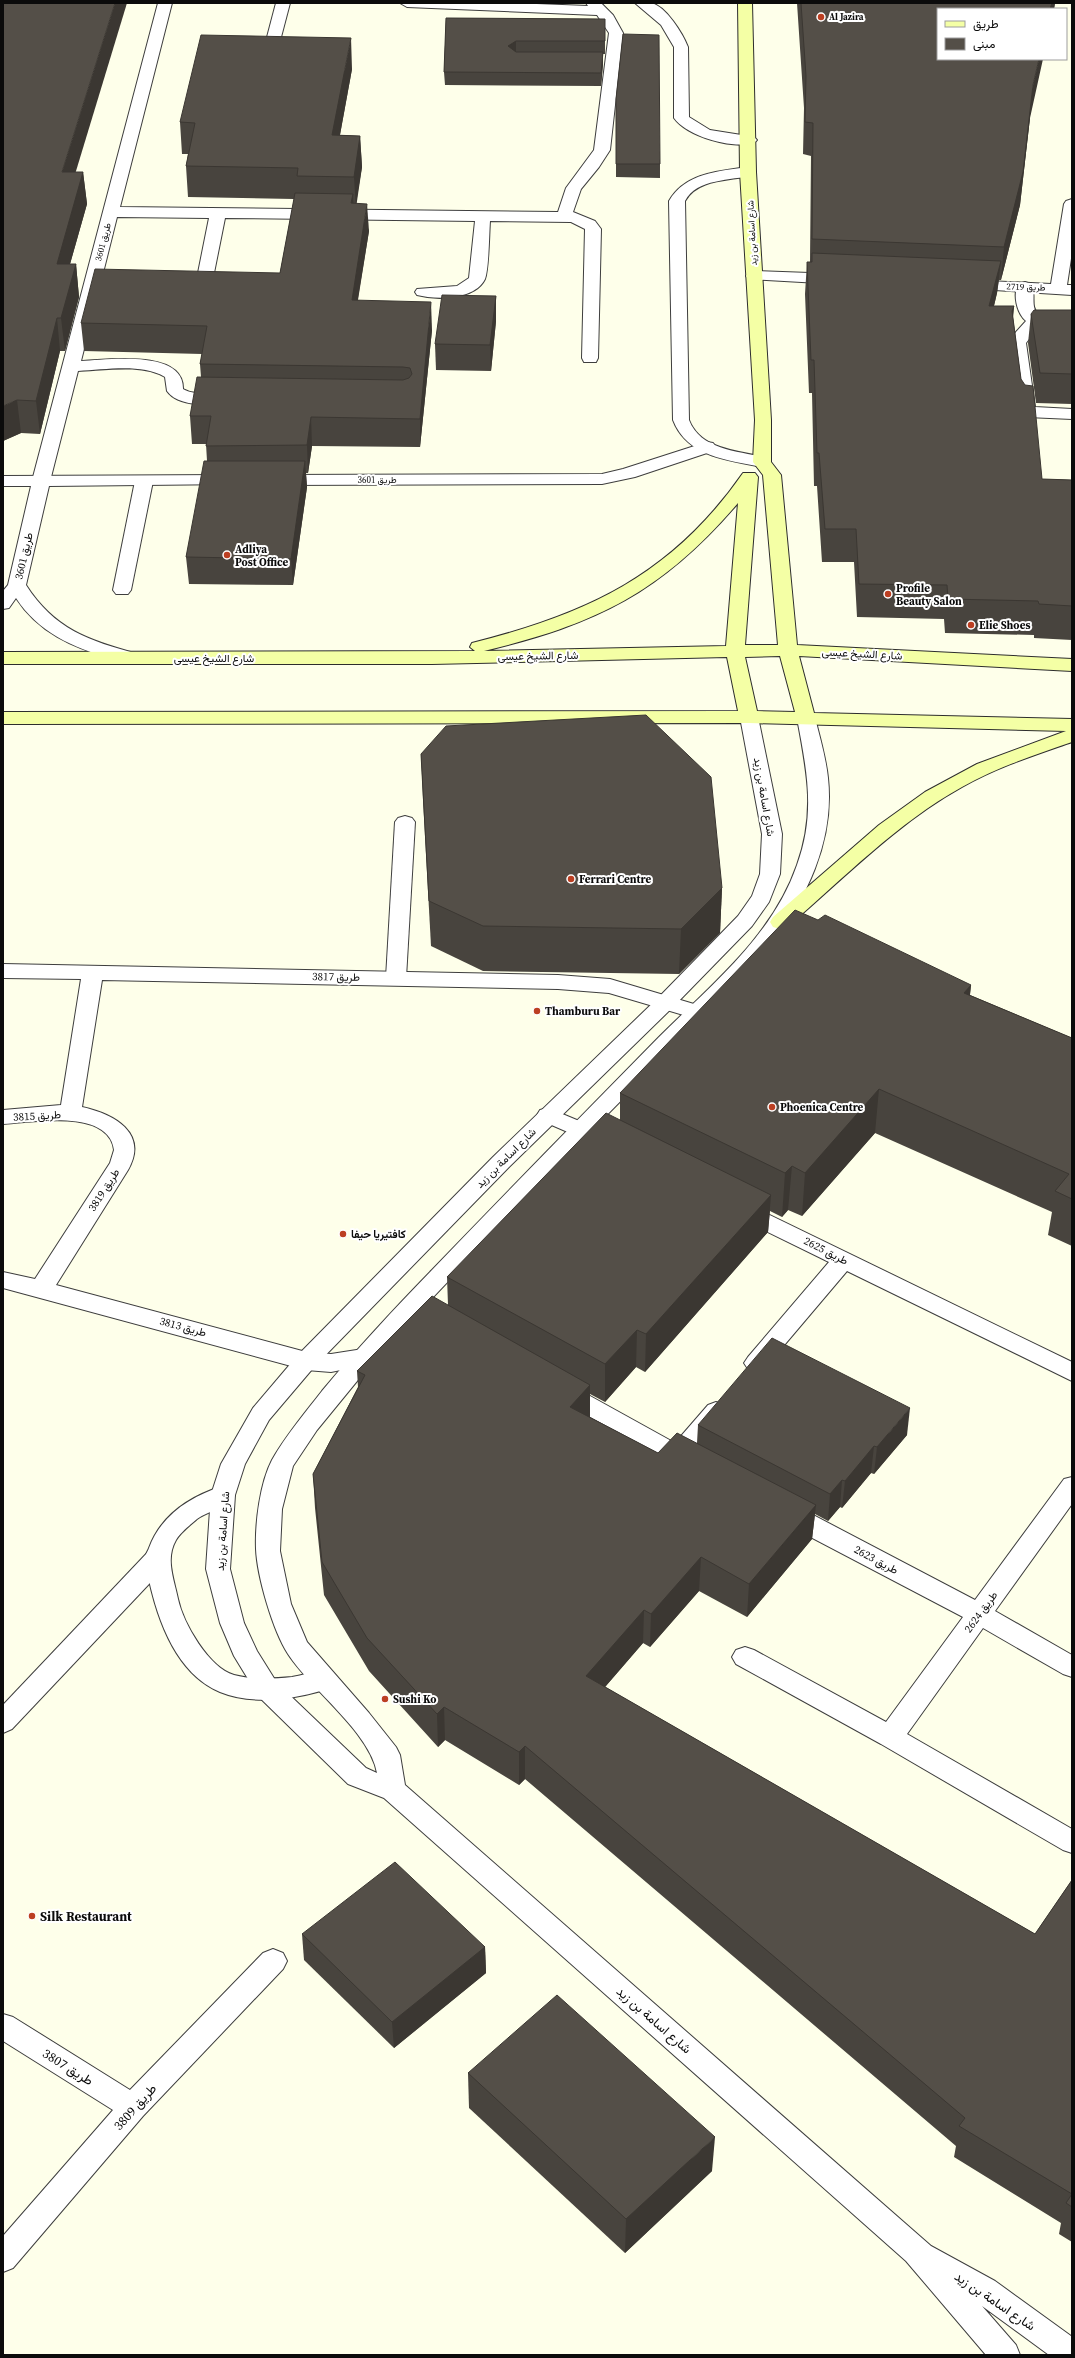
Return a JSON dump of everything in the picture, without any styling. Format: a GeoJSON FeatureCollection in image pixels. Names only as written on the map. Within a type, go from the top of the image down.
{"type":"FeatureCollection","features":[{"type":"Feature","properties":{"kind":"main road","name":"شارع اسامة بن زيد"},"geometry":{"type":"LineString","coordinates":[[745,3],[749,140],[748,172],[763,420],[762,462]]}},
{"type":"Feature","properties":{"kind":"main road"},"geometry":{"type":"LineString","coordinates":[[432,658],[518,639],[574,619],[624,594],[666,566],[700,535],[747,481],[751,472],[762,462],[772,475],[788,650],[806,718]]}},
{"type":"Feature","properties":{"kind":"main road","name":"شارع اسامة بن زيد"},"geometry":{"type":"LineString","coordinates":[[747,481],[735,650],[749,717]]}},
{"type":"Feature","properties":{"kind":"main road","name":"شارع الشيخ عيسى"},"geometry":{"type":"LineString","coordinates":[[3,658],[432,658],[788,650],[1072,665]]}},
{"type":"Feature","properties":{"kind":"main road"},"geometry":{"type":"LineString","coordinates":[[3,718],[749,717],[1072,725]]}},
{"type":"Feature","properties":{"kind":"main road"},"geometry":{"type":"LineString","coordinates":[[778,924],[888,828],[956,783],[1019,755],[1072,735]]}},
{"type":"Feature","properties":{"kind":"street","name":"طريق 3601"},"geometry":{"type":"LineString","coordinates":[[3,604],[17,585],[41,481],[165,3]]}},
{"type":"Feature","properties":{"kind":"street"},"geometry":{"type":"LineString","coordinates":[[273,41],[283,3]]}},
{"type":"Feature","properties":{"kind":"street"},"geometry":{"type":"LineString","coordinates":[[407,3],[597,7],[608,18],[616,33],[602,150],[594,164],[574,188],[564,216]]}},
{"type":"Feature","properties":{"kind":"street"},"geometry":{"type":"LineString","coordinates":[[642,3],[661,16],[678,37],[682,52],[682,118],[698,131],[712,135],[749,140]]}},
{"type":"Feature","properties":{"kind":"street"},"geometry":{"type":"LineString","coordinates":[[599,59],[614,59]]}},
{"type":"Feature","properties":{"kind":"street"},"geometry":{"type":"LineString","coordinates":[[748,172],[694,183],[683,190],[677,201],[681,420],[683,429],[688,436],[707,447],[762,462]]}},
{"type":"Feature","properties":{"kind":"street"},"geometry":{"type":"LineString","coordinates":[[1065,289],[1072,204]]}},
{"type":"Feature","properties":{"kind":"street"},"geometry":{"type":"LineString","coordinates":[[111,212],[564,216],[583,220],[593,229],[590,358]]}},
{"type":"Feature","properties":{"kind":"street"},"geometry":{"type":"LineString","coordinates":[[205,278],[218,213]]}},
{"type":"Feature","properties":{"kind":"street"},"geometry":{"type":"LineString","coordinates":[[423,292],[462,290],[475,283],[477,278],[483,216]]}},
{"type":"Feature","properties":{"kind":"street"},"geometry":{"type":"LineString","coordinates":[[754,276],[849,280]]}},
{"type":"Feature","properties":{"kind":"street","name":"طريق 2719"},"geometry":{"type":"LineString","coordinates":[[953,284],[1065,289],[1072,281]]}},
{"type":"Feature","properties":{"kind":"street"},"geometry":{"type":"LineString","coordinates":[[1025,287],[1026,311],[1036,320],[1072,324]]}},
{"type":"Feature","properties":{"kind":"street"},"geometry":{"type":"LineString","coordinates":[[1036,320],[1022,335],[1018,343],[1027,412],[1072,414]]}},
{"type":"Feature","properties":{"kind":"street"},"geometry":{"type":"LineString","coordinates":[[71,366],[158,367],[175,378],[175,391],[183,396],[237,398]]}},
{"type":"Feature","properties":{"kind":"street","name":"طريق 3601"},"geometry":{"type":"LineString","coordinates":[[3,481],[602,479],[633,473],[674,455],[707,447]]}},
{"type":"Feature","properties":{"kind":"street"},"geometry":{"type":"LineString","coordinates":[[122,590],[144,481]]}},
{"type":"Feature","properties":{"kind":"street"},"geometry":{"type":"LineString","coordinates":[[17,585],[28,604],[45,622],[69,638],[98,650],[130,658]]}},
{"type":"Feature","properties":{"kind":"street","name":"شارع اسامة بن زيد"},"geometry":{"type":"LineString","coordinates":[[749,717],[772,834],[770,874],[762,896],[745,920],[667,1001],[548,1115],[306,1361],[261,1414],[233,1464],[223,1496],[218,1569],[232,1623],[247,1656],[268,1690],[357,1776],[392,1790],[916,2251],[1005,2355]]}},
{"type":"Feature","properties":{"kind":"street"},"geometry":{"type":"LineString","coordinates":[[392,1790],[387,1755],[360,1720],[297,1648],[279,1604],[268,1551],[270,1509],[282,1464],[309,1424],[363,1358],[581,1128],[762,946],[778,924],[802,881],[815,845],[819,811],[818,778],[806,718]]}},
{"type":"Feature","properties":{"kind":"street"},"geometry":{"type":"LineString","coordinates":[[396,978],[404,822]]}},
{"type":"Feature","properties":{"kind":"street"},"geometry":{"type":"LineString","coordinates":[[778,924],[798,937]]}},
{"type":"Feature","properties":{"kind":"street","name":"طريق 3817"},"geometry":{"type":"LineString","coordinates":[[3,971],[396,978],[610,986],[667,1001],[697,1012]]}},
{"type":"Feature","properties":{"kind":"street"},"geometry":{"type":"LineString","coordinates":[[70,1114],[92,972]]}},
{"type":"Feature","properties":{"kind":"street","name":"طريق 3815"},"geometry":{"type":"LineString","coordinates":[[3,1118],[70,1114]]}},
{"type":"Feature","properties":{"kind":"street","name":"طريق 3819"},"geometry":{"type":"LineString","coordinates":[[41,1289],[120,1165],[125,1150],[121,1136],[110,1125],[94,1117],[70,1114]]}},
{"type":"Feature","properties":{"kind":"street"},"geometry":{"type":"LineString","coordinates":[[548,1115],[581,1128],[617,1146]]}},
{"type":"Feature","properties":{"kind":"street","name":"طريق 2625"},"geometry":{"type":"LineString","coordinates":[[723,1199],[843,1260],[1072,1372]]}},
{"type":"Feature","properties":{"kind":"street"},"geometry":{"type":"LineString","coordinates":[[743,1379],[843,1260]]}},
{"type":"Feature","properties":{"kind":"street","name":"طريق 3813"},"geometry":{"type":"LineString","coordinates":[[3,1280],[306,1361],[331,1363],[363,1358]]}},
{"type":"Feature","properties":{"kind":"street"},"geometry":{"type":"LineString","coordinates":[[411,1306],[432,1317]]}},
{"type":"Feature","properties":{"kind":"street"},"geometry":{"type":"LineString","coordinates":[[548,1383],[706,1471]]}},
{"type":"Feature","properties":{"kind":"street"},"geometry":{"type":"LineString","coordinates":[[678,1456],[728,1396]]}},
{"type":"Feature","properties":{"kind":"street","name":"طريق 2624"},"geometry":{"type":"LineString","coordinates":[[890,1737],[1072,1486]]}},
{"type":"Feature","properties":{"kind":"street"},"geometry":{"type":"LineString","coordinates":[[3,1722],[157,1559],[166,1535],[188,1512],[223,1496]]}},
{"type":"Feature","properties":{"kind":"street","name":"طريق 2623"},"geometry":{"type":"LineString","coordinates":[[769,1504],[980,1614],[1072,1667]]}},
{"type":"Feature","properties":{"kind":"street"},"geometry":{"type":"LineString","coordinates":[[157,1559],[168,1605],[182,1640],[203,1667],[227,1684],[268,1690],[295,1687],[324,1680]]}},
{"type":"Feature","properties":{"kind":"street"},"geometry":{"type":"LineString","coordinates":[[745,1657],[890,1737],[1072,1842]]}},
{"type":"Feature","properties":{"kind":"street","name":"طريق 3809"},"geometry":{"type":"LineString","coordinates":[[3,2258],[133,2107],[273,1961]]}},
{"type":"Feature","properties":{"kind":"street","name":"طريق 3807"},"geometry":{"type":"LineString","coordinates":[[3,2026],[133,2107]]}},
{"type":"Feature","properties":{"kind":"street","name":"شارع اسامة بن زيد"},"geometry":{"type":"LineString","coordinates":[[916,2251],[985,2291],[1061,2346],[1070,2355]]}},
{"type":"Feature","properties":{"kind":"building"},"geometry":{"type":"Polygon","coordinates":[[[3,3],[115,3],[62,172],[83,172],[57,264],[76,264],[61,318],[57,318],[36,401],[17,400],[3,406],[3,3]]]}},
{"type":"Feature","properties":{"kind":"building"},"geometry":{"type":"Polygon","coordinates":[[[801,3],[1052,3],[1050,8],[937,8],[937,60],[1039,60],[1033,85],[1023,172],[1004,247],[812,239],[813,123],[805,122],[806,76],[801,3]]]}},
{"type":"Feature","properties":{"kind":"building"},"geometry":{"type":"Polygon","coordinates":[[[446,18],[605,19],[605,41],[516,41],[508,46],[516,52],[603,52],[601,73],[444,72],[446,18]]]}},
{"type":"Feature","properties":{"kind":"building"},"geometry":{"type":"Polygon","coordinates":[[[623,34],[659,35],[660,164],[616,164],[616,99],[623,34]]]}},
{"type":"Feature","properties":{"kind":"building"},"geometry":{"type":"Polygon","coordinates":[[[201,35],[351,38],[332,135],[360,136],[354,177],[297,176],[298,168],[186,166],[195,123],[180,122],[201,35]]]}},
{"type":"Feature","properties":{"kind":"building"},"geometry":{"type":"Polygon","coordinates":[[[295,193],[353,194],[351,203],[367,204],[352,300],[431,302],[420,419],[311,417],[307,445],[206,446],[211,416],[190,416],[197,377],[403,380],[409,378],[412,374],[410,368],[403,367],[200,364],[207,326],[81,323],[95,269],[280,273],[295,193]]]}},
{"type":"Feature","properties":{"kind":"building"},"geometry":{"type":"Polygon","coordinates":[[[812,253],[1001,261],[989,306],[1014,306],[1012,311],[1021,379],[1025,385],[1033,386],[1042,479],[1072,480],[1072,606],[1039,604],[1038,601],[948,599],[947,585],[859,584],[856,529],[825,529],[819,453],[817,453],[814,360],[811,360],[807,262],[812,262],[812,253]]]}},
{"type":"Feature","properties":{"kind":"building"},"geometry":{"type":"Polygon","coordinates":[[[442,295],[496,296],[490,345],[435,344],[442,295]]]}},
{"type":"Feature","properties":{"kind":"building"},"geometry":{"type":"Polygon","coordinates":[[[1034,310],[1072,310],[1072,374],[1040,373],[1031,314],[1034,310]]]}},
{"type":"Feature","properties":{"kind":"building"},"geometry":{"type":"Polygon","coordinates":[[[204,461],[305,461],[291,559],[186,557],[204,461]]]}},
{"type":"Feature","properties":{"kind":"building","name":"Ferrari Centre"},"geometry":{"type":"Polygon","coordinates":[[[646,715],[711,777],[722,888],[681,929],[483,926],[429,901],[421,754],[446,726],[646,715]]]}},
{"type":"Feature","properties":{"kind":"building"},"geometry":{"type":"Polygon","coordinates":[[[795,910],[818,920],[825,915],[971,985],[964,993],[1072,1038],[1072,1199],[1055,1191],[1069,1174],[879,1089],[805,1173],[792,1166],[785,1173],[620,1093],[795,910]]]}},
{"type":"Feature","properties":{"kind":"building"},"geometry":{"type":"Polygon","coordinates":[[[606,1113],[771,1195],[646,1334],[637,1330],[605,1364],[447,1277],[606,1113]]]}},
{"type":"Feature","properties":{"kind":"building"},"geometry":{"type":"Polygon","coordinates":[[[432,1296],[590,1385],[570,1407],[658,1453],[677,1433],[816,1505],[749,1584],[701,1557],[651,1614],[644,1610],[586,1676],[1035,1934],[1072,1880],[1072,2194],[959,2126],[965,2118],[525,1746],[519,1752],[444,1707],[437,1714],[367,1638],[322,1562],[313,1474],[365,1375],[357,1371],[432,1296]]]}},
{"type":"Feature","properties":{"kind":"building"},"geometry":{"type":"Polygon","coordinates":[[[772,1338],[910,1408],[877,1447],[874,1446],[845,1481],[842,1480],[830,1494],[698,1425],[772,1338]]]}},
{"type":"Feature","properties":{"kind":"building"},"geometry":{"type":"Polygon","coordinates":[[[395,1862],[485,1947],[392,2022],[302,1934],[395,1862]]]}},
{"type":"Feature","properties":{"kind":"building"},"geometry":{"type":"Polygon","coordinates":[[[557,1995],[715,2137],[626,2219],[468,2073],[557,1995]]]}},
{"type":"Feature","properties":{"kind":"building"},"geometry":{"type":"Polygon","coordinates":[[[1072,2194],[1072,2207],[1066,2203],[1072,2194]]]}},
{"type":"Feature","properties":{"kind":"place","name":"Al Jazira"},"geometry":{"type":"Point","coordinates":[821,17]}},
{"type":"Feature","properties":{"kind":"place","name":"Adliya Post Office"},"geometry":{"type":"Point","coordinates":[227,555]}},
{"type":"Feature","properties":{"kind":"place","name":"Profile Beauty Salon"},"geometry":{"type":"Point","coordinates":[888,594]}},
{"type":"Feature","properties":{"kind":"place","name":"Elie Shoes"},"geometry":{"type":"Point","coordinates":[971,625]}},
{"type":"Feature","properties":{"kind":"place","name":"Ferrari Centre"},"geometry":{"type":"Point","coordinates":[571,879]}},
{"type":"Feature","properties":{"kind":"place","name":"Thamburu Bar"},"geometry":{"type":"Point","coordinates":[537,1011]}},
{"type":"Feature","properties":{"kind":"place","name":"Phoenica Centre"},"geometry":{"type":"Point","coordinates":[772,1107]}},
{"type":"Feature","properties":{"kind":"place","name":"كافتيريا حيفا"},"geometry":{"type":"Point","coordinates":[343,1234]}},
{"type":"Feature","properties":{"kind":"place","name":"Sushi Ko"},"geometry":{"type":"Point","coordinates":[385,1699]}},
{"type":"Feature","properties":{"kind":"place","name":"Silk Restaurant"},"geometry":{"type":"Point","coordinates":[32,1916]}}]}
